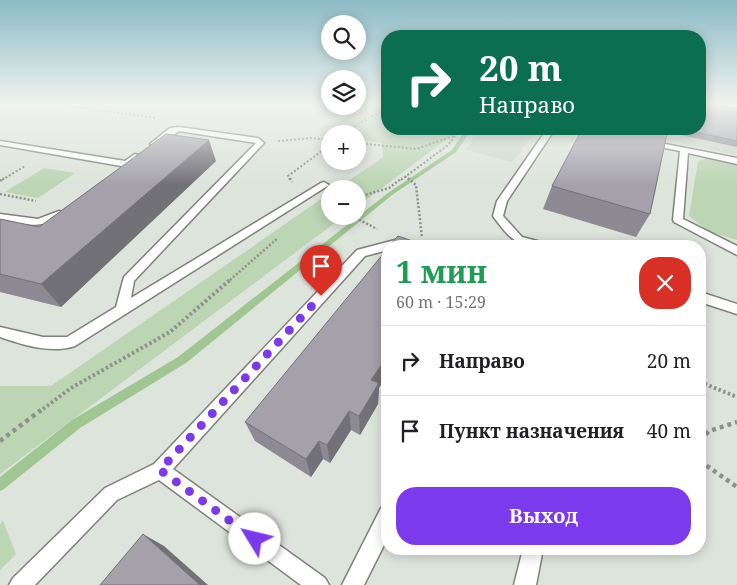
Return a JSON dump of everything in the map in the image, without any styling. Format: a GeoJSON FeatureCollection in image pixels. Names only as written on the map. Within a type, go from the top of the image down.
{"type":"FeatureCollection","features":[{"type":"Feature","properties":{"kind":"lane"},"geometry":{"type":"LineString","coordinates":[[113,174],[174,130]]}},
{"type":"Feature","properties":{"kind":"lane"},"geometry":{"type":"LineString","coordinates":[[122,311],[128,280],[260,143],[258,140],[186,130]]}},
{"type":"Feature","properties":{"kind":"lane"},"geometry":{"type":"LineString","coordinates":[[524,240],[518,238],[498,216],[502,201],[547,135]]}},
{"type":"Feature","properties":{"kind":"lane"},"geometry":{"type":"LineString","coordinates":[[639,140],[737,161]]}},
{"type":"Feature","properties":{"kind":"lane"},"geometry":{"type":"LineString","coordinates":[[0,143],[127,164]]}},
{"type":"Feature","properties":{"kind":"lane"},"geometry":{"type":"LineString","coordinates":[[684,150],[678,220],[737,251]]}},
{"type":"Feature","properties":{"kind":"lane"},"geometry":{"type":"LineString","coordinates":[[0,332],[39,343],[55,345],[70,342],[321,187]]}},
{"type":"Feature","properties":{"kind":"lane"},"geometry":{"type":"LineString","coordinates":[[0,216],[40,224],[69,207]]}},
{"type":"Feature","properties":{"kind":"lane"},"geometry":{"type":"LineString","coordinates":[[20,585],[111,494],[160,470],[361,253],[381,248]]}},
{"type":"Feature","properties":{"kind":"lane"},"geometry":{"type":"LineString","coordinates":[[706,299],[737,309]]}},
{"type":"Feature","properties":{"kind":"lane"},"geometry":{"type":"LineString","coordinates":[[160,470],[318,585]]}},
{"type":"Feature","properties":{"kind":"lane"},"geometry":{"type":"LineString","coordinates":[[353,585],[381,529]]}},
{"type":"Feature","properties":{"kind":"lane"},"geometry":{"type":"LineString","coordinates":[[525,585],[532,555]]}},
{"type":"Feature","properties":{"kind":"path"},"geometry":{"type":"LineString","coordinates":[[366,144],[416,149],[455,136]]}},
{"type":"Feature","properties":{"kind":"path"},"geometry":{"type":"LineString","coordinates":[[366,195],[389,188],[448,145],[455,136]]}},
{"type":"Feature","properties":{"kind":"path"},"geometry":{"type":"LineString","coordinates":[[260,143],[312,138],[321,139]]}},
{"type":"Feature","properties":{"kind":"path"},"geometry":{"type":"LineString","coordinates":[[405,176],[416,184],[422,240]]}},
{"type":"Feature","properties":{"kind":"path"},"geometry":{"type":"LineString","coordinates":[[366,223],[374,227]]}},
{"type":"Feature","properties":{"kind":"path"},"geometry":{"type":"LineString","coordinates":[[0,441],[71,388],[170,332],[285,233]]}},
{"type":"Feature","properties":{"kind":"path"},"geometry":{"type":"LineString","coordinates":[[706,384],[737,397]]}},
{"type":"Feature","properties":{"kind":"path"},"geometry":{"type":"LineString","coordinates":[[706,434],[709,431],[737,422]]}},
{"type":"Feature","properties":{"kind":"path"},"geometry":{"type":"LineString","coordinates":[[706,465],[737,488]]}},
{"type":"Feature","properties":{"kind":"shaded area"},"geometry":{"type":"Polygon","coordinates":[[[706,130],[737,130],[737,155],[639,135],[706,135],[706,130]]]}},
{"type":"Feature","properties":{"kind":"shaded area"},"geometry":{"type":"Polygon","coordinates":[[[474,135],[533,135],[512,162],[467,150],[474,135]]]}},
{"type":"Feature","properties":{"kind":"green space"},"geometry":{"type":"Polygon","coordinates":[[[366,130],[381,130],[381,135],[452,135],[366,200],[366,180],[350,180],[383,157],[382,143],[366,140],[366,130]]]}},
{"type":"Feature","properties":{"kind":"green space"},"geometry":{"type":"Polygon","coordinates":[[[709,158],[737,165],[737,240],[710,232],[689,216],[698,161],[709,158]]]}},
{"type":"Feature","properties":{"kind":"green space"},"geometry":{"type":"Polygon","coordinates":[[[44,168],[75,173],[38,198],[5,192],[44,168]]]}},
{"type":"Feature","properties":{"kind":"green space"},"geometry":{"type":"Polygon","coordinates":[[[321,199],[321,225],[332,225],[0,474],[0,386],[51,386],[321,199]]]}},
{"type":"Feature","properties":{"kind":"green space"},"geometry":{"type":"Polygon","coordinates":[[[3,521],[16,554],[0,570],[0,524],[3,521]]]}},
{"type":"Feature","properties":{"kind":"building"},"geometry":{"type":"Polygon","coordinates":[[[706,130],[737,130],[737,141],[706,134],[706,130]]]}},
{"type":"Feature","properties":{"kind":"building"},"geometry":{"type":"Polygon","coordinates":[[[166,134],[209,140],[41,284],[0,274],[0,219],[39,227],[166,134]]]}},
{"type":"Feature","properties":{"kind":"building"},"geometry":{"type":"Polygon","coordinates":[[[579,135],[667,135],[650,214],[552,186],[579,135]]]}},
{"type":"Feature","properties":{"kind":"building"},"geometry":{"type":"Polygon","coordinates":[[[398,236],[410,240],[394,240],[398,236]]]}},
{"type":"Feature","properties":{"kind":"building"},"geometry":{"type":"Polygon","coordinates":[[[381,257],[381,365],[371,380],[379,383],[359,416],[349,411],[327,445],[319,441],[306,459],[245,422],[381,257]]]}},
{"type":"Feature","properties":{"kind":"building"},"geometry":{"type":"Polygon","coordinates":[[[143,534],[200,585],[100,585],[143,534]]]}},
{"type":"Feature","properties":{"kind":"waterway"},"geometry":{"type":"LineString","coordinates":[[0,485],[76,424],[182,360],[390,194],[454,151],[465,135]]}},
{"type":"Feature","properties":{"kind":"route"},"geometry":{"type":"LineString","coordinates":[[255,539],[160,470],[321,296]]}}]}
